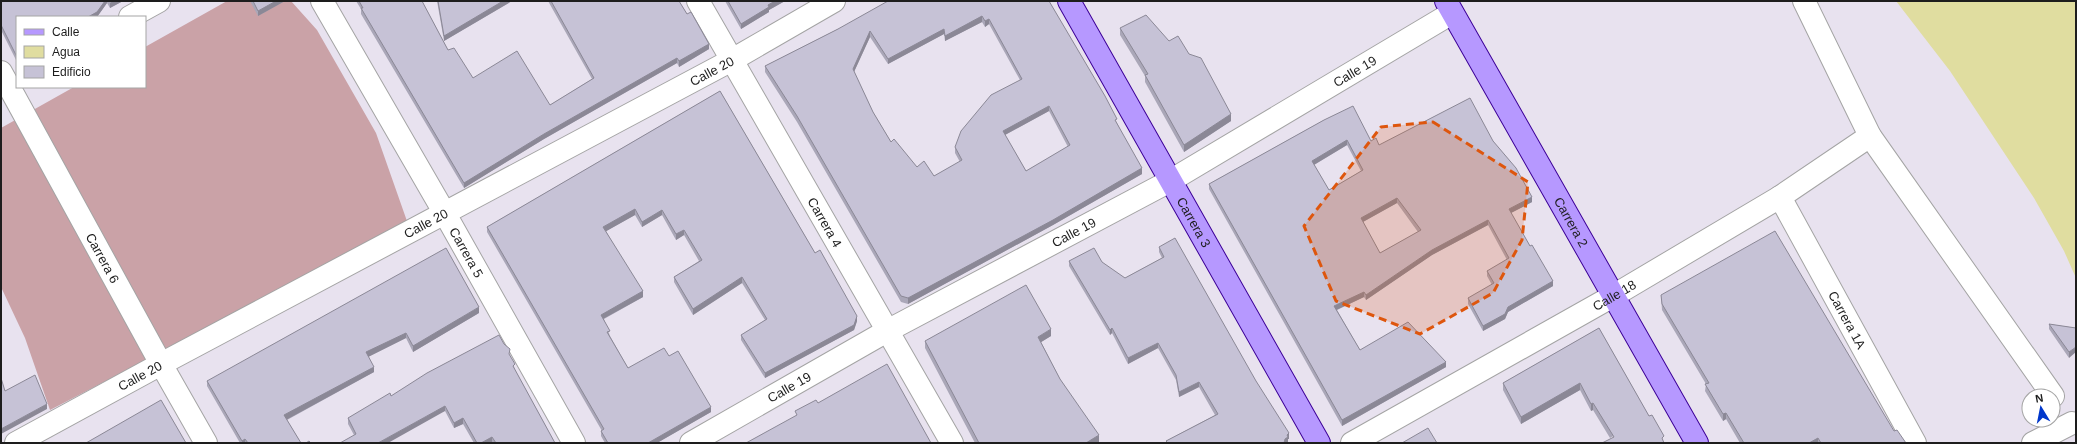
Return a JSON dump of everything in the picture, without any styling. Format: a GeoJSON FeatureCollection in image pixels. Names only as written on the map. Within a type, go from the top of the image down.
{"type":"FeatureCollection","features":[{"type":"Feature","properties":{"kind":"main road","name":"Carrera 3"},"geometry":{"type":"LineString","coordinates":[[1069,1],[1319,443]]}},
{"type":"Feature","properties":{"kind":"main road","name":"Carrera 2"},"geometry":{"type":"LineString","coordinates":[[1449,7],[1697,443]]}},
{"type":"Feature","properties":{"kind":"street"},"geometry":{"type":"LineString","coordinates":[[132,16],[159,1]]}},
{"type":"Feature","properties":{"kind":"street","name":"Carrera 5"},"geometry":{"type":"LineString","coordinates":[[322,1],[444,212],[574,443]]}},
{"type":"Feature","properties":{"kind":"street","name":"Carrera 4"},"geometry":{"type":"LineString","coordinates":[[698,1],[952,443]]}},
{"type":"Feature","properties":{"kind":"street","name":"Calle 20"},"geometry":{"type":"LineString","coordinates":[[16,443],[444,212],[732,60],[834,1]]}},
{"type":"Feature","properties":{"kind":"street"},"geometry":{"type":"LineString","coordinates":[[1804,1],[1870,136],[2047,388]]}},
{"type":"Feature","properties":{"kind":"street","name":"Calle 19"},"geometry":{"type":"LineString","coordinates":[[691,443],[887,331],[1170,181],[1449,7]]}},
{"type":"Feature","properties":{"kind":"street","name":"Carrera 6"},"geometry":{"type":"LineString","coordinates":[[7,80],[161,364],[206,443]]}},
{"type":"Feature","properties":{"kind":"street","name":"Calle 18"},"geometry":{"type":"LineString","coordinates":[[1352,443],[1613,296],[1780,197],[1870,136]]}},
{"type":"Feature","properties":{"kind":"street","name":"Carrera 1A"},"geometry":{"type":"LineString","coordinates":[[1780,197],[1915,443]]}},
{"type":"Feature","properties":{"kind":"street"},"geometry":{"type":"LineString","coordinates":[[2033,443],[2074,426],[2061,407]]}},
{"type":"Feature","properties":{"kind":"highlighted area"},"geometry":{"type":"Polygon","coordinates":[[[1433,122],[1528,182],[1522,240],[1493,293],[1420,334],[1336,301],[1304,226],[1381,127],[1433,122]]]}},
{"type":"Feature","properties":{"kind":"shaded area"},"geometry":{"type":"Polygon","coordinates":[[[227,1],[291,1],[317,30],[376,133],[408,224],[50,410],[25,338],[1,287],[1,128],[72,88],[146,88],[146,46],[227,1]]]}},
{"type":"Feature","properties":{"kind":"water"},"geometry":{"type":"Polygon","coordinates":[[[1896,1],[2076,1],[2076,278],[2064,251],[2034,198],[1950,71],[1896,1]]]}},
{"type":"Feature","properties":{"kind":"building"},"geometry":{"type":"Polygon","coordinates":[[[1,1],[105,1],[97,12],[90,16],[16,16],[16,55],[1,25],[1,1]]]}},
{"type":"Feature","properties":{"kind":"building"},"geometry":{"type":"Polygon","coordinates":[[[253,1],[276,1],[258,11],[253,1]]]}},
{"type":"Feature","properties":{"kind":"building"},"geometry":{"type":"Polygon","coordinates":[[[359,1],[422,1],[448,50],[454,48],[473,78],[517,51],[550,105],[594,78],[551,1],[679,1],[687,14],[691,12],[709,44],[679,61],[677,58],[544,134],[464,183],[361,8],[363,8],[359,1]]]}},
{"type":"Feature","properties":{"kind":"building"},"geometry":{"type":"Polygon","coordinates":[[[438,1],[503,1],[444,36],[438,1]]]}},
{"type":"Feature","properties":{"kind":"building"},"geometry":{"type":"Polygon","coordinates":[[[728,1],[775,1],[768,5],[769,7],[741,24],[728,1]]]}},
{"type":"Feature","properties":{"kind":"building"},"geometry":{"type":"Polygon","coordinates":[[[888,1],[1049,1],[1105,96],[1117,119],[1115,120],[1142,168],[1053,220],[908,298],[901,296],[797,116],[765,66],[838,29],[888,1]],[[982,16],[945,36],[944,29],[888,59],[870,31],[853,69],[873,112],[891,142],[894,139],[917,167],[924,161],[934,176],[962,160],[955,147],[961,131],[991,95],[1022,79],[989,19],[985,21],[982,16]],[[1049,106],[1003,131],[1026,171],[1070,145],[1049,106]]]}},
{"type":"Feature","properties":{"kind":"building"},"geometry":{"type":"Polygon","coordinates":[[[1146,15],[1169,41],[1178,36],[1189,54],[1201,58],[1231,114],[1184,145],[1145,75],[1148,74],[1120,28],[1146,15]]]}},
{"type":"Feature","properties":{"kind":"building"},"geometry":{"type":"Polygon","coordinates":[[[720,91],[815,253],[820,250],[857,316],[854,325],[765,373],[741,335],[767,319],[742,277],[693,309],[674,277],[702,260],[684,230],[676,234],[662,210],[642,222],[635,209],[603,227],[643,291],[601,315],[610,331],[607,332],[628,368],[664,348],[669,356],[678,351],[711,407],[648,443],[608,443],[601,431],[604,429],[487,227],[720,91]]]}},
{"type":"Feature","properties":{"kind":"building"},"geometry":{"type":"Polygon","coordinates":[[[1470,98],[1493,141],[1516,168],[1532,197],[1509,209],[1530,246],[1532,245],[1553,281],[1508,307],[1505,314],[1483,326],[1468,298],[1494,283],[1487,271],[1509,258],[1488,220],[1432,250],[1366,295],[1364,292],[1334,306],[1360,350],[1408,322],[1446,362],[1342,420],[1209,184],[1324,120],[1353,106],[1371,141],[1376,138],[1379,145],[1470,98]],[[1347,140],[1312,161],[1329,190],[1363,170],[1347,140]],[[1397,198],[1361,218],[1380,253],[1421,230],[1397,198]]]}},
{"type":"Feature","properties":{"kind":"building"},"geometry":{"type":"Polygon","coordinates":[[[1775,231],[1894,431],[1897,430],[1906,443],[1821,443],[1818,438],[1809,443],[1744,443],[1726,413],[1723,414],[1705,384],[1709,383],[1662,304],[1661,295],[1775,231]]]}},
{"type":"Feature","properties":{"kind":"building"},"geometry":{"type":"Polygon","coordinates":[[[1175,238],[1256,381],[1289,433],[1284,443],[1168,443],[1166,441],[1218,414],[1199,382],[1179,392],[1176,375],[1158,343],[1128,358],[1112,328],[1110,330],[1069,261],[1094,248],[1102,262],[1125,278],[1164,257],[1159,247],[1175,238]]]}},
{"type":"Feature","properties":{"kind":"building"},"geometry":{"type":"Polygon","coordinates":[[[446,248],[479,307],[413,346],[406,333],[366,352],[374,367],[284,415],[301,443],[248,443],[245,439],[242,441],[207,381],[446,248]]]}},
{"type":"Feature","properties":{"kind":"building"},"geometry":{"type":"Polygon","coordinates":[[[1026,285],[1051,329],[1038,337],[1060,379],[1099,435],[1086,443],[979,443],[925,341],[1026,285]]]}},
{"type":"Feature","properties":{"kind":"building"},"geometry":{"type":"Polygon","coordinates":[[[2049,324],[2076,328],[2076,347],[2069,352],[2049,324]]]}},
{"type":"Feature","properties":{"kind":"building"},"geometry":{"type":"Polygon","coordinates":[[[1599,328],[1649,416],[1652,415],[1664,436],[1662,438],[1664,443],[1602,443],[1614,437],[1593,403],[1591,404],[1580,383],[1521,417],[1503,383],[1599,328]]]}},
{"type":"Feature","properties":{"kind":"building"},"geometry":{"type":"Polygon","coordinates":[[[499,335],[504,344],[510,349],[509,354],[515,364],[513,366],[555,443],[496,443],[492,437],[481,443],[477,443],[463,418],[454,423],[445,406],[378,443],[340,443],[356,434],[348,418],[390,393],[391,396],[427,373],[499,335]]]}},
{"type":"Feature","properties":{"kind":"building"},"geometry":{"type":"Polygon","coordinates":[[[887,364],[931,443],[746,443],[797,415],[795,411],[816,400],[818,403],[887,364]]]}},
{"type":"Feature","properties":{"kind":"building"},"geometry":{"type":"Polygon","coordinates":[[[35,375],[47,404],[1,429],[1,378],[5,391],[35,375]]]}},
{"type":"Feature","properties":{"kind":"building"},"geometry":{"type":"Polygon","coordinates":[[[161,400],[186,443],[86,443],[161,400]]]}},
{"type":"Feature","properties":{"kind":"building"},"geometry":{"type":"Polygon","coordinates":[[[1428,428],[1437,443],[1402,443],[1428,428]]]}}]}
